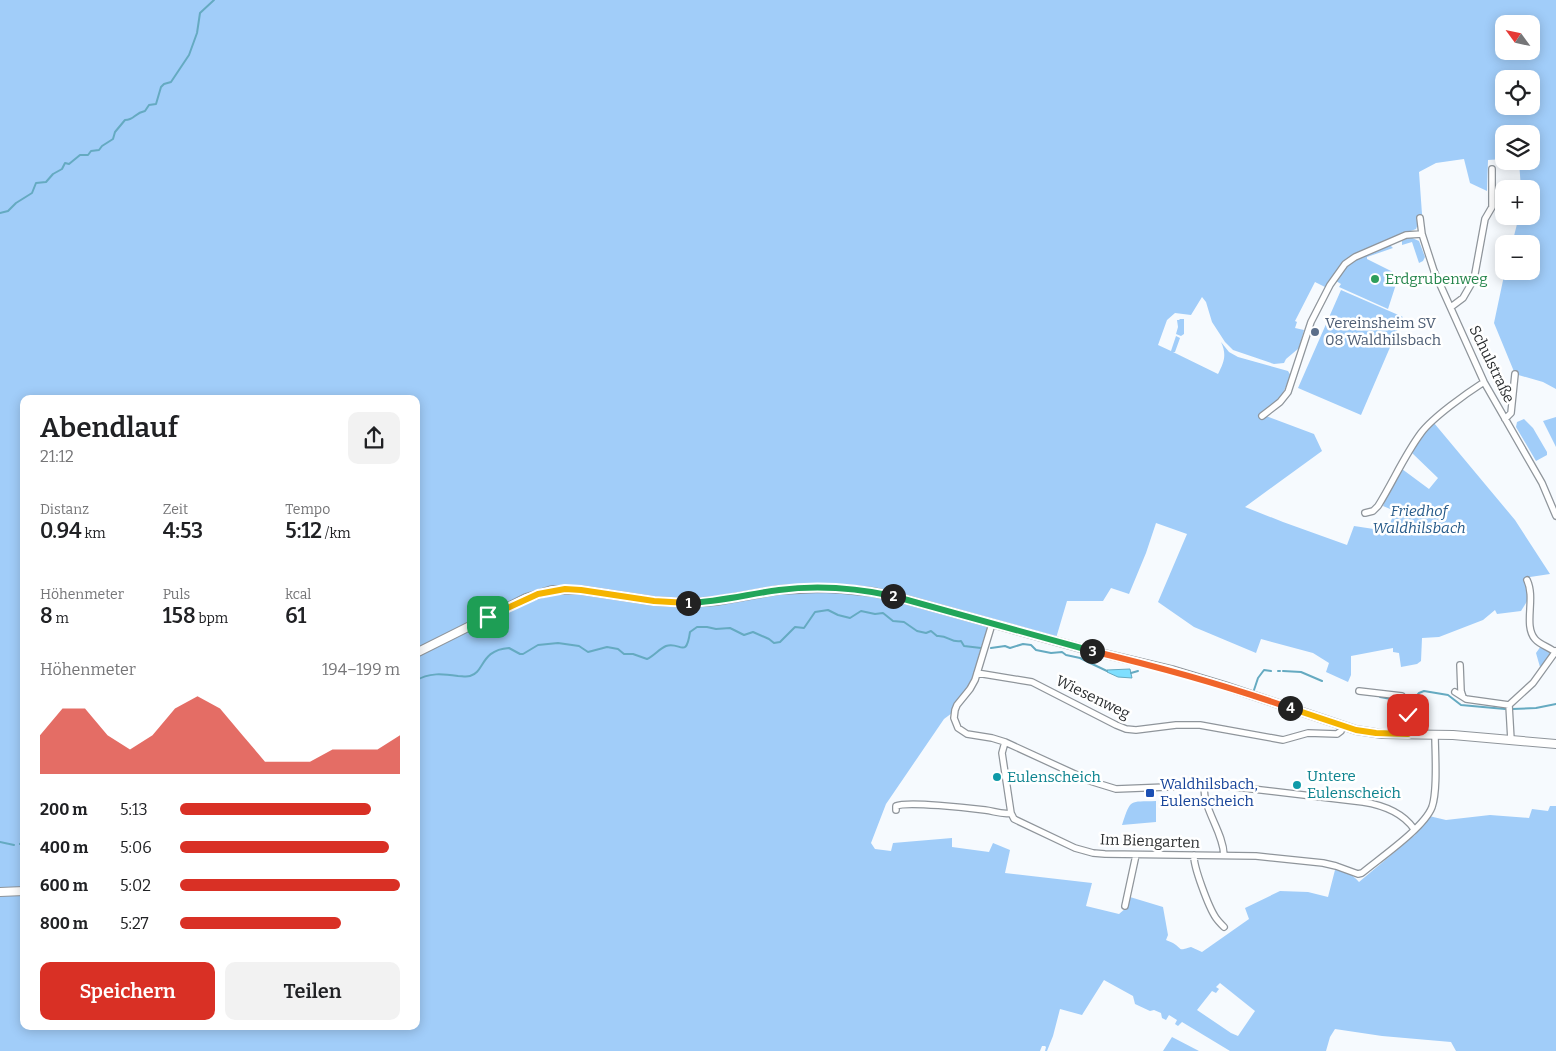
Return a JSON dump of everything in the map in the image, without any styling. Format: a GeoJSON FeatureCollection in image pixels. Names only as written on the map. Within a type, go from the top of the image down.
{"type":"FeatureCollection","features":[{"type":"Feature","properties":{"kind":"street"},"geometry":{"type":"LineString","coordinates":[[1451,307],[1460,302],[1474,279],[1484,219],[1492,208],[1492,169]]}},
{"type":"Feature","properties":{"kind":"street","name":"Schulstraße"},"geometry":{"type":"LineString","coordinates":[[1420,218],[1422,234],[1434,271],[1484,382],[1542,483],[1556,516]]}},
{"type":"Feature","properties":{"kind":"street"},"geometry":{"type":"LineString","coordinates":[[1262,416],[1280,402],[1288,392],[1311,322],[1330,285],[1343,266],[1355,257],[1406,235],[1422,234]]}},
{"type":"Feature","properties":{"kind":"street"},"geometry":{"type":"LineString","coordinates":[[1505,419],[1511,413],[1515,374]]}},
{"type":"Feature","properties":{"kind":"street"},"geometry":{"type":"LineString","coordinates":[[1365,513],[1373,511],[1378,506],[1411,447],[1425,428],[1434,419],[1484,382]]}},
{"type":"Feature","properties":{"kind":"street"},"geometry":{"type":"LineString","coordinates":[[1509,705],[1534,682],[1556,652],[1536,640],[1531,632],[1531,594],[1527,580]]}},
{"type":"Feature","properties":{"kind":"street"},"geometry":{"type":"LineString","coordinates":[[420,652],[526,598],[545,592],[565,589],[654,601],[689,603],[716,601],[786,589],[842,589],[873,592],[904,599],[1084,649],[1150,664],[1252,695],[1343,726],[1376,733],[1435,734],[1556,744]]}},
{"type":"Feature","properties":{"kind":"street"},"geometry":{"type":"LineString","coordinates":[[992,624],[972,687],[955,710],[956,724],[968,735],[992,738],[1005,742],[1109,788],[1129,789],[1204,785],[1241,787],[1368,802],[1399,815],[1414,829],[1428,816],[1433,803],[1435,734]]}},
{"type":"Feature","properties":{"kind":"street"},"geometry":{"type":"LineString","coordinates":[[1460,665],[1463,697]]}},
{"type":"Feature","properties":{"kind":"street","name":"Wiesenweg"},"geometry":{"type":"LineString","coordinates":[[977,673],[1032,682],[1116,725],[1128,729],[1139,730],[1196,725],[1283,740],[1307,734],[1337,734],[1343,726]]}},
{"type":"Feature","properties":{"kind":"street"},"geometry":{"type":"LineString","coordinates":[[1358,692],[1403,696],[1407,707],[1408,734]]}},
{"type":"Feature","properties":{"kind":"street"},"geometry":{"type":"LineString","coordinates":[[1454,692],[1463,697],[1509,705]]}},
{"type":"Feature","properties":{"kind":"street"},"geometry":{"type":"LineString","coordinates":[[1509,705],[1511,740]]}},
{"type":"Feature","properties":{"kind":"street"},"geometry":{"type":"LineString","coordinates":[[896,810],[898,804],[912,804],[975,809],[1004,814],[1012,813],[1002,753],[1005,742]]}},
{"type":"Feature","properties":{"kind":"street"},"geometry":{"type":"LineString","coordinates":[[1204,785],[1204,795],[1223,846],[1224,855]]}},
{"type":"Feature","properties":{"kind":"street","name":"Im Biengarten"},"geometry":{"type":"LineString","coordinates":[[1012,813],[1016,821],[1079,849],[1098,854],[1256,856],[1336,866],[1358,874],[1362,873],[1414,829]]}},
{"type":"Feature","properties":{"kind":"street"},"geometry":{"type":"LineString","coordinates":[[1125,906],[1136,855]]}},
{"type":"Feature","properties":{"kind":"street"},"geometry":{"type":"LineString","coordinates":[[1194,855],[1194,865],[1213,913],[1224,927]]}},
{"type":"Feature","properties":{"kind":"street"},"geometry":{"type":"LineString","coordinates":[[0,892],[20,891]]}},
{"type":"Feature","properties":{"kind":"green space","name":"Friedhof Waldhilsbach"},"geometry":{"type":"Polygon","coordinates":[[[0,0],[1556,0],[1556,389],[1543,382],[1515,374],[1494,323],[1503,280],[1540,280],[1540,235],[1514,235],[1517,225],[1540,225],[1540,180],[1520,180],[1520,170],[1540,170],[1540,125],[1495,125],[1495,160],[1488,160],[1487,191],[1470,183],[1464,159],[1436,163],[1419,172],[1422,214],[1416,229],[1372,246],[1346,259],[1325,287],[1315,282],[1295,321],[1297,322],[1295,328],[1304,330],[1299,348],[1284,363],[1274,364],[1233,350],[1225,342],[1212,322],[1206,302],[1202,297],[1191,315],[1175,313],[1167,320],[1158,345],[1171,351],[1176,336],[1180,338],[1175,352],[1173,352],[1218,374],[1224,358],[1221,342],[1229,352],[1238,357],[1288,371],[1291,376],[1281,397],[1259,417],[1266,416],[1314,434],[1322,451],[1245,507],[1347,545],[1354,526],[1387,531],[1395,511],[1383,506],[1390,488],[1402,469],[1429,489],[1438,478],[1411,452],[1434,423],[1515,520],[1550,574],[1530,577],[1529,598],[1521,611],[1497,614],[1495,610],[1483,620],[1439,637],[1422,638],[1421,661],[1417,664],[1401,667],[1399,653],[1393,652],[1393,648],[1351,656],[1351,675],[1348,682],[1326,672],[1329,663],[1313,653],[1261,639],[1256,653],[1194,627],[1158,602],[1187,534],[1156,523],[1129,594],[1111,588],[1103,601],[1067,601],[1054,645],[994,628],[984,638],[978,658],[977,673],[952,713],[944,719],[886,804],[871,843],[875,849],[891,851],[893,843],[952,838],[952,847],[989,852],[993,843],[1010,850],[1005,873],[1092,883],[1086,906],[1119,914],[1126,908],[1130,897],[1163,907],[1168,935],[1166,940],[1181,949],[1191,947],[1202,952],[1249,919],[1245,908],[1280,891],[1308,892],[1328,897],[1335,870],[1349,873],[1359,882],[1415,835],[1429,816],[1446,820],[1490,815],[1529,818],[1532,809],[1548,811],[1550,806],[1556,806],[1556,1051],[1456,1051],[1451,1042],[1382,1036],[1335,1029],[1330,1037],[1326,1051],[1230,1051],[1182,1022],[1178,1026],[1175,1024],[1177,1020],[1169,1015],[1166,1020],[1162,1018],[1161,1013],[1154,1010],[1150,1011],[1135,1004],[1133,996],[1104,980],[1082,1015],[1060,1009],[1047,1051],[1045,1051],[1045,1046],[1042,1046],[1040,1051],[0,1051],[0,0]],[[1220,983],[1216,987],[1219,989],[1216,993],[1212,991],[1197,1010],[1238,1036],[1255,1011],[1220,983]]]}},
{"type":"Feature","properties":{"kind":"green space"},"geometry":{"type":"Polygon","coordinates":[[[1410,237],[1419,241],[1425,257],[1419,263],[1412,242],[1402,245],[1402,241],[1410,237]]]}},
{"type":"Feature","properties":{"kind":"green space"},"geometry":{"type":"Polygon","coordinates":[[[1390,245],[1393,248],[1367,257],[1367,259],[1399,275],[1388,309],[1339,287],[1341,284],[1336,279],[1349,264],[1357,258],[1390,245]]]}},
{"type":"Feature","properties":{"kind":"green space"},"geometry":{"type":"Polygon","coordinates":[[[1341,290],[1403,317],[1361,415],[1298,388],[1341,290]]]}},
{"type":"Feature","properties":{"kind":"green space"},"geometry":{"type":"Polygon","coordinates":[[[1184,319],[1184,334],[1181,336],[1176,334],[1177,320],[1184,319]]]}},
{"type":"Feature","properties":{"kind":"green space"},"geometry":{"type":"Polygon","coordinates":[[[1556,417],[1556,447],[1543,421],[1556,417]]]}},
{"type":"Feature","properties":{"kind":"green space"},"geometry":{"type":"Polygon","coordinates":[[[1524,419],[1533,428],[1547,452],[1547,455],[1536,461],[1516,427],[1517,422],[1524,419]]]}},
{"type":"Feature","properties":{"kind":"green space"},"geometry":{"type":"Polygon","coordinates":[[[1541,646],[1551,652],[1547,661],[1540,667],[1536,653],[1541,646]]]}},
{"type":"Feature","properties":{"kind":"green space"},"geometry":{"type":"Polygon","coordinates":[[[1156,801],[1156,822],[1122,825],[1127,810],[1132,803],[1156,801]]]}},
{"type":"Feature","properties":{"kind":"green space"},"geometry":{"type":"Polygon","coordinates":[[[1172,1037],[1199,1051],[1163,1051],[1172,1037]]]}},
{"type":"Feature","properties":{"kind":"shaded area"},"geometry":{"type":"Polygon","coordinates":[[[1130,669],[1132,678],[1118,677],[1107,672],[1107,670],[1130,669]]]}},
{"type":"Feature","properties":{"kind":"waterway"},"geometry":{"type":"LineString","coordinates":[[0,213],[8,211],[16,203],[32,193],[36,183],[46,182],[53,174],[62,169],[65,163],[69,164],[80,155],[88,155],[91,151],[99,150],[113,139],[115,132],[125,120],[131,119],[145,111],[149,105],[156,104],[161,87],[171,82],[189,55],[197,33],[200,13],[214,0]]}},
{"type":"Feature","properties":{"kind":"waterway"},"geometry":{"type":"LineString","coordinates":[[420,679],[436,674],[470,676],[475,674],[488,657],[500,650],[509,648],[523,654],[538,645],[558,643],[579,646],[588,652],[607,647],[618,649],[624,654],[633,654],[647,659],[666,646],[684,647],[687,645],[690,632],[697,627],[730,628],[744,635],[753,632],[774,643],[780,642],[795,627],[804,628],[815,612],[828,610],[850,618],[861,611],[875,614],[883,613],[893,621],[904,622],[917,631],[926,633],[931,631],[937,636],[961,641],[964,646],[981,648]]}},
{"type":"Feature","properties":{"kind":"waterway"},"geometry":{"type":"LineString","coordinates":[[991,648],[1005,646],[1010,648],[1023,644],[1031,645],[1036,650],[1051,653],[1062,652],[1066,655],[1080,658],[1107,671]]}},
{"type":"Feature","properties":{"kind":"waterway"},"geometry":{"type":"LineString","coordinates":[[1254,690],[1258,678],[1264,670],[1271,671]]}},
{"type":"Feature","properties":{"kind":"waterway"},"geometry":{"type":"LineString","coordinates":[[1131,673],[1138,671]]}},
{"type":"Feature","properties":{"kind":"waterway"},"geometry":{"type":"LineString","coordinates":[[1283,671],[1301,672],[1322,681]]}},
{"type":"Feature","properties":{"kind":"waterway"},"geometry":{"type":"LineString","coordinates":[[1407,701],[1413,700],[1419,693],[1424,691],[1448,695],[1461,705],[1505,709]]}},
{"type":"Feature","properties":{"kind":"waterway"},"geometry":{"type":"LineString","coordinates":[[1380,697],[1402,701]]}},
{"type":"Feature","properties":{"kind":"waterway"},"geometry":{"type":"LineString","coordinates":[[1512,709],[1536,708],[1556,704]]}},
{"type":"Feature","properties":{"kind":"waterway"},"geometry":{"type":"LineString","coordinates":[[0,842],[14,845]]}},
{"type":"Feature","properties":{"kind":"place","name":"Erdgrubenweg"},"geometry":{"type":"Point","coordinates":[1375,279]}},
{"type":"Feature","properties":{"kind":"place","name":"Vereinsheim SV 08 Waldhilsbach"},"geometry":{"type":"Point","coordinates":[1315,332]}},
{"type":"Feature","properties":{"kind":"place","name":"Eulenscheich"},"geometry":{"type":"Point","coordinates":[997,777]}},
{"type":"Feature","properties":{"kind":"place","name":"Untere Eulenscheich"},"geometry":{"type":"Point","coordinates":[1297,785]}},
{"type":"Feature","properties":{"kind":"place","name":"Waldhilsbach, Eulenscheich"},"geometry":{"type":"Point","coordinates":[1150,793]}},
{"type":"Feature","properties":{"kind":"route"},"geometry":{"type":"LineString","coordinates":[[488,617],[531,596],[565,589],[669,603],[709,602],[800,588],[873,592],[1084,649],[1172,670],[1217,683],[1356,730],[1408,734],[1408,715]]}}]}
